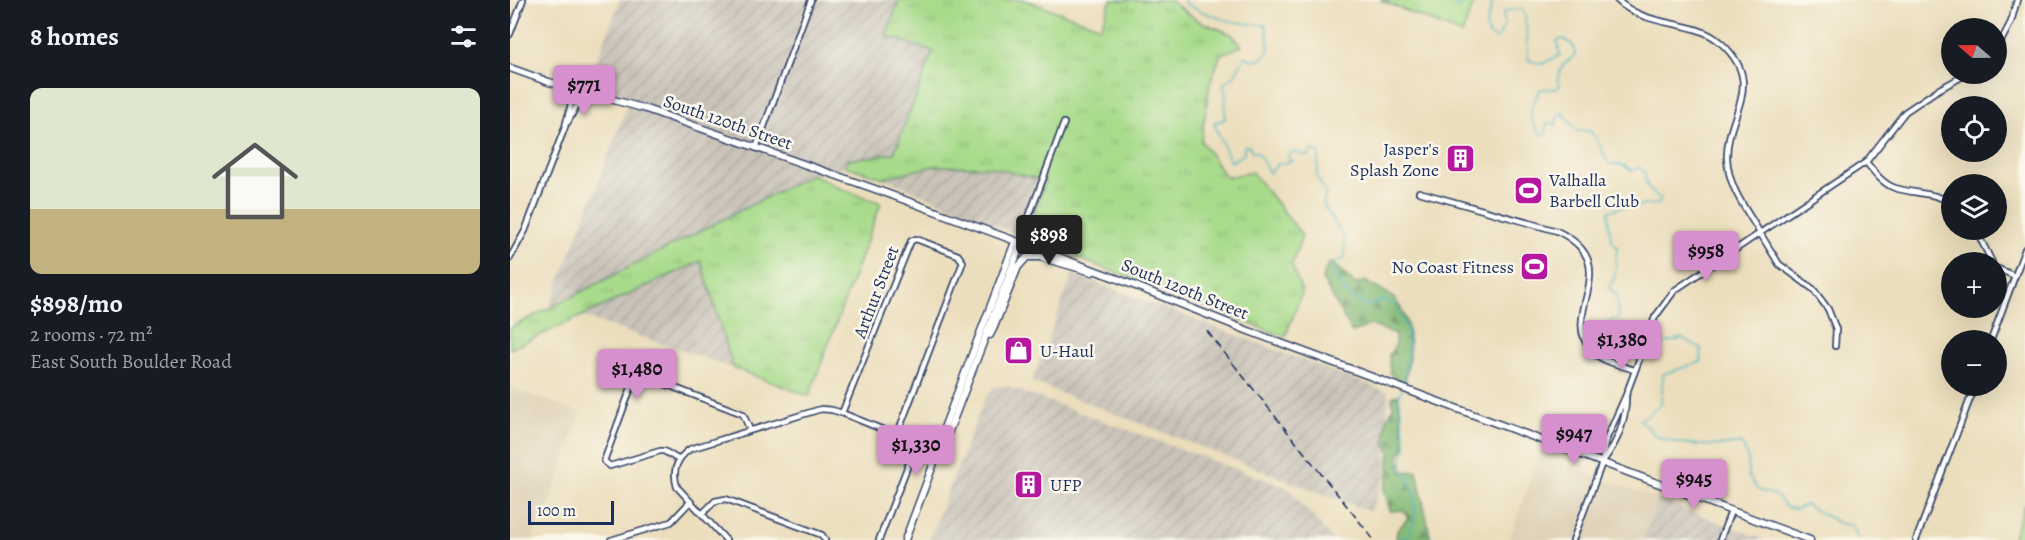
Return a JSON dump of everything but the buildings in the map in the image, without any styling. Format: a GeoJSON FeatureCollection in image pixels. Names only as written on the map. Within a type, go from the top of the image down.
{"type":"FeatureCollection","features":[{"type":"Feature","properties":{"kind":"main road","name":"South 120th Street"},"geometry":{"type":"LineString","coordinates":[[510,68],[549,82],[646,109],[875,189],[1810,540]]}},
{"type":"Feature","properties":{"kind":"main road"},"geometry":{"type":"LineString","coordinates":[[905,540],[938,452],[946,439],[981,349],[1018,243]]}},
{"type":"Feature","properties":{"kind":"main road"},"geometry":{"type":"LineString","coordinates":[[938,452],[939,441],[1018,243]]}},
{"type":"Feature","properties":{"kind":"main road"},"geometry":{"type":"LineString","coordinates":[[981,349],[994,327],[1018,267],[1027,257],[1040,257],[1119,279]]}},
{"type":"Feature","properties":{"kind":"street"},"geometry":{"type":"LineString","coordinates":[[510,34],[523,0]]}},
{"type":"Feature","properties":{"kind":"street"},"geometry":{"type":"LineString","coordinates":[[756,148],[811,0]]}},
{"type":"Feature","properties":{"kind":"street"},"geometry":{"type":"LineString","coordinates":[[1617,0],[1628,10],[1640,16],[1706,33],[1734,56],[1742,76],[1743,91],[1728,142],[1728,168],[1731,182],[1779,264],[1813,289],[1828,309],[1836,329],[1835,346]]}},
{"type":"Feature","properties":{"kind":"street"},"geometry":{"type":"LineString","coordinates":[[2007,30],[2017,0]]}},
{"type":"Feature","properties":{"kind":"street"},"geometry":{"type":"LineString","coordinates":[[1573,540],[1602,463],[1605,442],[1618,407],[1626,394],[1650,329],[1660,310],[1675,290],[1866,162],[1905,112],[1949,84]]}},
{"type":"Feature","properties":{"kind":"street"},"geometry":{"type":"LineString","coordinates":[[510,258],[525,231],[565,127],[575,89]]}},
{"type":"Feature","properties":{"kind":"street"},"geometry":{"type":"LineString","coordinates":[[565,127],[578,103],[590,93]]}},
{"type":"Feature","properties":{"kind":"street"},"geometry":{"type":"LineString","coordinates":[[1018,243],[1064,123]]}},
{"type":"Feature","properties":{"kind":"street"},"geometry":{"type":"LineString","coordinates":[[1866,162],[1884,182],[1895,188],[1941,198]]}},
{"type":"Feature","properties":{"kind":"street"},"geometry":{"type":"LineString","coordinates":[[1419,192],[1557,231],[1573,240],[1585,254],[1591,272],[1582,317],[1586,341],[1596,354],[1634,370]]}},
{"type":"Feature","properties":{"kind":"street","name":"Arthur Street"},"geometry":{"type":"LineString","coordinates":[[842,413],[911,241],[916,239],[958,255],[963,262],[897,435]]}},
{"type":"Feature","properties":{"kind":"street"},"geometry":{"type":"LineString","coordinates":[[1995,330],[2025,249]]}},
{"type":"Feature","properties":{"kind":"street"},"geometry":{"type":"LineString","coordinates":[[2007,273],[2015,276]]}},
{"type":"Feature","properties":{"kind":"street"},"geometry":{"type":"LineString","coordinates":[[679,460],[660,451],[610,466],[604,461],[635,377],[644,376],[743,414],[750,430]]}},
{"type":"Feature","properties":{"kind":"street"},"geometry":{"type":"LineString","coordinates":[[1602,463],[1615,445],[1622,426],[1626,394]]}},
{"type":"Feature","properties":{"kind":"street"},"geometry":{"type":"LineString","coordinates":[[1917,540],[1971,396]]}},
{"type":"Feature","properties":{"kind":"street"},"geometry":{"type":"LineString","coordinates":[[726,540],[677,487],[676,467],[679,460],[690,449],[821,409],[842,413],[938,452]]}},
{"type":"Feature","properties":{"kind":"street"},"geometry":{"type":"LineString","coordinates":[[879,540],[917,442]]}},
{"type":"Feature","properties":{"kind":"street"},"geometry":{"type":"LineString","coordinates":[[702,514],[715,501],[726,499],[822,535],[825,540]]}},
{"type":"Feature","properties":{"kind":"street"},"geometry":{"type":"LineString","coordinates":[[611,540],[671,522],[690,502]]}},
{"type":"Feature","properties":{"kind":"street"},"geometry":{"type":"LineString","coordinates":[[1720,540],[1731,511]]}},
{"type":"Feature","properties":{"kind":"shaded area"},"geometry":{"type":"Polygon","coordinates":[[[620,0],[899,0],[886,36],[933,51],[894,153],[848,160],[845,166],[812,174],[549,309],[630,99],[587,86],[620,0]]]}},
{"type":"Feature","properties":{"kind":"shaded area"},"geometry":{"type":"Polygon","coordinates":[[[933,166],[991,167],[1046,181],[1025,238],[884,178],[933,166]]]}},
{"type":"Feature","properties":{"kind":"shaded area"},"geometry":{"type":"Polygon","coordinates":[[[701,261],[733,368],[581,316],[701,261]]]}},
{"type":"Feature","properties":{"kind":"shaded area"},"geometry":{"type":"Polygon","coordinates":[[[1073,274],[1388,392],[1385,476],[1370,512],[1032,382],[1073,274]]]}},
{"type":"Feature","properties":{"kind":"shaded area"},"geometry":{"type":"Polygon","coordinates":[[[1006,386],[1288,488],[1333,540],[929,540],[985,398],[994,387],[1006,386]]]}},
{"type":"Feature","properties":{"kind":"shaded area"},"geometry":{"type":"Polygon","coordinates":[[[510,387],[581,413],[545,515],[536,527],[532,540],[510,540],[510,387]]]}},
{"type":"Feature","properties":{"kind":"shaded area"},"geometry":{"type":"Polygon","coordinates":[[[1539,456],[1658,499],[1643,540],[1509,540],[1539,456]]]}},
{"type":"Feature","properties":{"kind":"shaded area"},"geometry":{"type":"Polygon","coordinates":[[[1658,499],[1765,540],[1643,540],[1658,499]]]}},
{"type":"Feature","properties":{"kind":"green space"},"geometry":{"type":"Polygon","coordinates":[[[899,0],[1025,0],[1101,27],[1111,0],[1169,0],[1199,21],[1231,34],[1242,46],[1221,54],[1210,83],[1201,141],[1226,177],[1252,172],[1302,235],[1292,265],[1302,293],[1285,337],[1025,238],[1045,181],[991,167],[933,166],[884,178],[845,166],[848,160],[894,153],[933,51],[886,36],[899,0]]]}},
{"type":"Feature","properties":{"kind":"green space"},"geometry":{"type":"Polygon","coordinates":[[[1380,0],[1475,0],[1462,34],[1380,0]]]}},
{"type":"Feature","properties":{"kind":"green space"},"geometry":{"type":"Polygon","coordinates":[[[812,174],[842,189],[881,203],[809,396],[733,368],[701,261],[510,349],[510,328],[812,174]]]}},
{"type":"Feature","properties":{"kind":"green space"},"geometry":{"type":"Polygon","coordinates":[[[1332,263],[1355,284],[1366,281],[1389,294],[1402,310],[1410,340],[1405,382],[1398,380],[1390,373],[1389,355],[1395,346],[1395,334],[1371,325],[1352,332],[1322,279],[1328,264],[1332,263]]]}},
{"type":"Feature","properties":{"kind":"green space"},"geometry":{"type":"Polygon","coordinates":[[[1398,395],[1405,446],[1399,455],[1401,472],[1417,471],[1431,540],[1396,540],[1397,531],[1408,518],[1403,510],[1390,511],[1384,489],[1390,452],[1385,442],[1386,422],[1393,407],[1392,397],[1398,395]]]}},
{"type":"Feature","properties":{"kind":"green space"},"geometry":{"type":"Polygon","coordinates":[[[2025,504],[2025,540],[2012,540],[2025,504]]]}},
{"type":"Feature","properties":{"kind":"waterway"},"geometry":{"type":"LineString","coordinates":[[1184,0],[1185,4],[1224,19],[1266,25],[1269,49],[1261,60],[1252,60],[1245,56],[1234,76],[1223,84],[1226,94],[1225,119],[1214,123],[1230,162],[1244,154],[1244,146],[1249,146],[1252,152],[1258,153],[1269,173],[1278,164],[1292,161],[1287,156],[1293,152],[1309,156],[1310,152],[1315,150],[1319,153],[1317,177],[1326,193],[1323,204],[1344,237],[1345,259],[1335,262],[1335,276],[1343,289],[1367,306],[1382,300],[1394,304],[1407,328],[1408,352],[1403,385]]}},
{"type":"Feature","properties":{"kind":"waterway"},"geometry":{"type":"LineString","coordinates":[[1442,0],[1459,6],[1469,0]]}},
{"type":"Feature","properties":{"kind":"waterway"},"geometry":{"type":"LineString","coordinates":[[1493,0],[1486,26],[1489,36],[1497,39],[1505,25],[1503,15],[1506,11],[1521,8],[1525,15],[1527,56],[1530,61],[1542,64],[1560,55],[1557,41],[1563,39],[1573,45],[1575,55],[1563,65],[1557,80],[1560,86],[1556,89],[1541,89],[1532,107],[1531,118],[1541,135],[1546,133],[1547,124],[1551,122],[1556,125],[1558,115],[1563,113],[1577,131],[1590,131],[1609,164],[1623,165],[1633,171],[1638,167],[1645,172],[1648,188],[1661,199],[1659,204],[1621,207],[1609,211],[1609,226],[1617,247],[1615,276],[1609,288],[1617,295],[1618,319],[1611,320],[1607,327],[1653,346],[1681,338],[1701,348],[1701,362],[1663,374],[1661,405],[1640,420],[1655,435],[1674,442],[1711,445],[1741,443],[1748,457],[1748,476],[1758,490],[1777,496],[1786,507],[1795,509],[1806,505],[1839,523],[1853,526],[1858,540]]}},
{"type":"Feature","properties":{"kind":"waterway"},"geometry":{"type":"LineString","coordinates":[[1402,389],[1399,396],[1406,447],[1402,459],[1403,469],[1414,489],[1415,518],[1409,535],[1402,538],[1403,540]]}},
{"type":"Feature","properties":{"kind":"railway"},"geometry":{"type":"LineString","coordinates":[[1207,331],[1374,540]]}},
{"type":"Feature","properties":{"kind":"place","name":"Jasper's Splash Zone"},"geometry":{"type":"Point","coordinates":[1460,159]}},
{"type":"Feature","properties":{"kind":"place","name":"Valhalla Barbell Club"},"geometry":{"type":"Point","coordinates":[1528,190]}},
{"type":"Feature","properties":{"kind":"place","name":"No Coast Fitness"},"geometry":{"type":"Point","coordinates":[1535,267]}},
{"type":"Feature","properties":{"kind":"place","name":"U-Haul"},"geometry":{"type":"Point","coordinates":[1019,351]}},
{"type":"Feature","properties":{"kind":"place","name":"UFP"},"geometry":{"type":"Point","coordinates":[1029,485]}}]}
